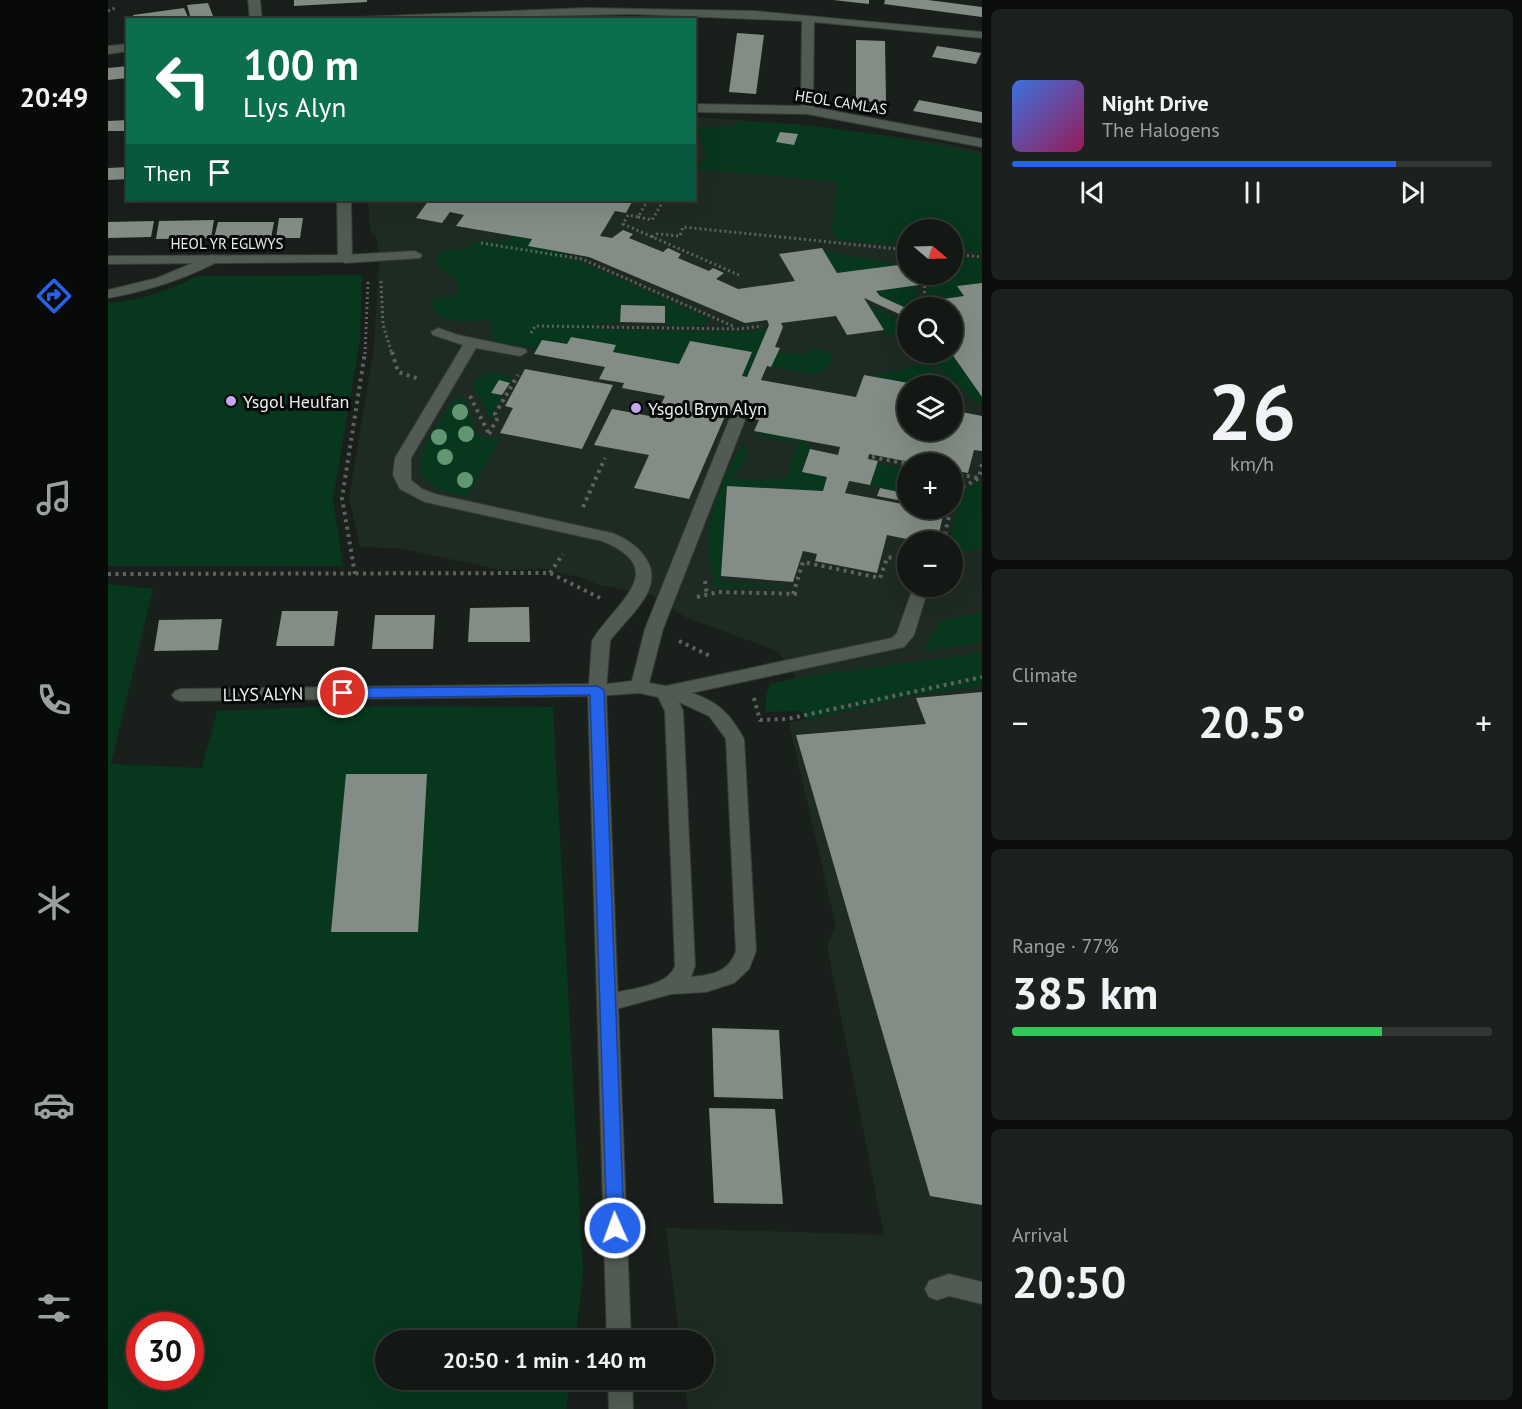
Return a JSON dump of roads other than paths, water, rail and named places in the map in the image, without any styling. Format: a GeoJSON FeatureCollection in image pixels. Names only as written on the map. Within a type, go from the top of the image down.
{"type":"FeatureCollection","features":[{"type":"Feature","properties":{"kind":"street"},"geometry":{"type":"LineString","coordinates":[[254,0],[256,18]]}},
{"type":"Feature","properties":{"kind":"street"},"geometry":{"type":"LineString","coordinates":[[723,0],[723,13]]}},
{"type":"Feature","properties":{"kind":"street"},"geometry":{"type":"LineString","coordinates":[[402,18],[533,12],[723,13],[982,35]]}},
{"type":"Feature","properties":{"kind":"street"},"geometry":{"type":"LineString","coordinates":[[807,110],[808,19]]}},
{"type":"Feature","properties":{"kind":"street"},"geometry":{"type":"LineString","coordinates":[[108,50],[126,47]]}},
{"type":"Feature","properties":{"kind":"street","name":"HEOL CAMLAS"},"geometry":{"type":"LineString","coordinates":[[696,108],[807,110],[982,143]]}},
{"type":"Feature","properties":{"kind":"street"},"geometry":{"type":"LineString","coordinates":[[344,201],[345,259]]}},
{"type":"Feature","properties":{"kind":"street","name":"HEOL YR EGLWYS"},"geometry":{"type":"LineString","coordinates":[[108,260],[345,259],[415,254]]}},
{"type":"Feature","properties":{"kind":"street"},"geometry":{"type":"LineString","coordinates":[[108,294],[144,288],[180,276],[212,259]]}},
{"type":"Feature","properties":{"kind":"street"},"geometry":{"type":"LineString","coordinates":[[438,332],[472,343],[520,352]]}},
{"type":"Feature","properties":{"kind":"street"},"geometry":{"type":"LineString","coordinates":[[472,343],[403,458],[400,471],[403,483],[413,492],[431,498],[606,537],[633,551],[643,569],[642,588],[638,596],[615,618],[601,641],[597,690],[619,1330]]}},
{"type":"Feature","properties":{"kind":"street"},"geometry":{"type":"LineString","coordinates":[[639,687],[654,629],[737,420]]}},
{"type":"Feature","properties":{"kind":"street"},"geometry":{"type":"LineString","coordinates":[[671,986],[681,977],[685,966],[675,719],[665,692],[898,643],[905,635],[917,597]]}},
{"type":"Feature","properties":{"kind":"street","name":"LLYS ALYN"},"geometry":{"type":"LineString","coordinates":[[181,695],[597,690],[639,687],[694,700],[716,710],[729,724],[735,740],[746,951],[744,962],[729,977],[710,983],[671,986],[609,1002]]}},
{"type":"Feature","properties":{"kind":"street"},"geometry":{"type":"LineString","coordinates":[[937,1289],[950,1285],[982,1293]]}},
{"type":"Feature","properties":{"kind":"street"},"geometry":{"type":"LineString","coordinates":[[620,1390],[621,1409]]}},
{"type":"Feature","properties":{"kind":"place","name":"Ysgol Heulfan"},"geometry":{"type":"Point","coordinates":[231,401]}},
{"type":"Feature","properties":{"kind":"place","name":"Ysgol Bryn Alyn"},"geometry":{"type":"Point","coordinates":[636,408]}}]}
